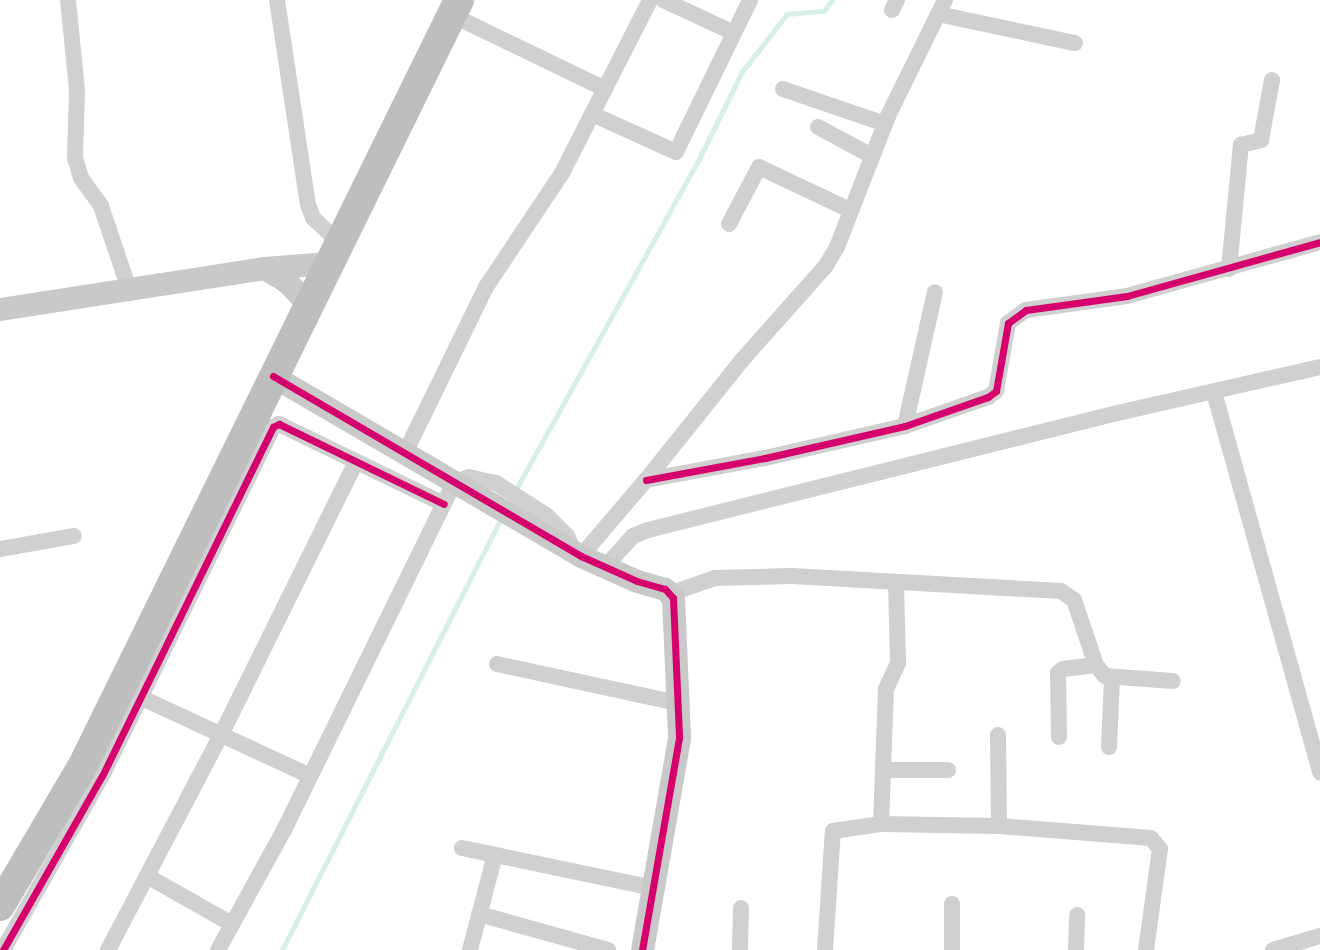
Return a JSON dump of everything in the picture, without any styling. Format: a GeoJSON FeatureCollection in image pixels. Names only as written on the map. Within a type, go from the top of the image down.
{"type":"FeatureCollection","features":[{"type":"Feature","properties":{"kind":"highway"},"geometry":{"type":"LineString","coordinates":[[0,906],[82,767],[199,553],[273,376],[456,7]]}},
{"type":"Feature","properties":{"kind":"street"},"geometry":{"type":"LineString","coordinates":[[68,0],[77,90],[75,158],[81,178],[101,206],[129,289]]}},
{"type":"Feature","properties":{"kind":"street"},"geometry":{"type":"LineString","coordinates":[[0,309],[264,268],[334,253],[313,218],[308,204],[278,0]]}},
{"type":"Feature","properties":{"kind":"street"},"geometry":{"type":"LineString","coordinates":[[404,455],[486,287],[562,173],[649,0]]}},
{"type":"Feature","properties":{"kind":"street"},"geometry":{"type":"LineString","coordinates":[[663,0],[734,33]]}},
{"type":"Feature","properties":{"kind":"street"},"geometry":{"type":"LineString","coordinates":[[592,114],[676,152],[750,0]]}},
{"type":"Feature","properties":{"kind":"street"},"geometry":{"type":"LineString","coordinates":[[456,7],[605,89]]}},
{"type":"Feature","properties":{"kind":"street"},"geometry":{"type":"LineString","coordinates":[[570,550],[646,480],[742,359],[825,267],[837,247],[885,124],[942,7],[1075,43]]}},
{"type":"Feature","properties":{"kind":"street"},"geometry":{"type":"LineString","coordinates":[[1229,269],[1241,145],[1261,140],[1272,80]]}},
{"type":"Feature","properties":{"kind":"street"},"geometry":{"type":"LineString","coordinates":[[783,89],[885,124]]}},
{"type":"Feature","properties":{"kind":"street"},"geometry":{"type":"LineString","coordinates":[[818,127],[872,156]]}},
{"type":"Feature","properties":{"kind":"street"},"geometry":{"type":"LineString","coordinates":[[729,224],[759,167],[850,210]]}},
{"type":"Feature","properties":{"kind":"street"},"geometry":{"type":"LineString","coordinates":[[646,480],[765,458],[905,426],[988,397],[996,391],[1008,323],[1026,310],[1127,296],[1320,242]]}},
{"type":"Feature","properties":{"kind":"street"},"geometry":{"type":"LineString","coordinates":[[264,268],[286,281],[308,303]]}},
{"type":"Feature","properties":{"kind":"street"},"geometry":{"type":"LineString","coordinates":[[905,426],[935,292]]}},
{"type":"Feature","properties":{"kind":"street"},"geometry":{"type":"LineString","coordinates":[[604,568],[633,536],[648,530],[1122,412],[1320,367]]}},
{"type":"Feature","properties":{"kind":"street"},"geometry":{"type":"LineString","coordinates":[[273,376],[454,483],[491,492],[545,515],[567,536],[570,550]]}},
{"type":"Feature","properties":{"kind":"street"},"geometry":{"type":"LineString","coordinates":[[1214,393],[1320,772]]}},
{"type":"Feature","properties":{"kind":"street"},"geometry":{"type":"LineString","coordinates":[[3,950],[83,811],[140,697],[199,553],[273,427],[279,424],[444,504]]}},
{"type":"Feature","properties":{"kind":"street"},"geometry":{"type":"LineString","coordinates":[[108,950],[220,737],[356,462]]}},
{"type":"Feature","properties":{"kind":"street"},"geometry":{"type":"LineString","coordinates":[[218,950],[310,776],[454,483]]}},
{"type":"Feature","properties":{"kind":"street"},"geometry":{"type":"LineString","coordinates":[[491,492],[570,550],[604,568],[665,589],[673,598],[679,738],[642,950]]}},
{"type":"Feature","properties":{"kind":"street"},"geometry":{"type":"LineString","coordinates":[[0,549],[74,536]]}},
{"type":"Feature","properties":{"kind":"street"},"geometry":{"type":"LineString","coordinates":[[669,594],[715,578],[792,576],[1069,594],[1074,600],[1096,665],[1105,676],[1173,681]]}},
{"type":"Feature","properties":{"kind":"street"},"geometry":{"type":"LineString","coordinates":[[881,824],[886,689],[898,663],[896,583]]}},
{"type":"Feature","properties":{"kind":"street"},"geometry":{"type":"LineString","coordinates":[[497,664],[677,704]]}},
{"type":"Feature","properties":{"kind":"street"},"geometry":{"type":"LineString","coordinates":[[1059,737],[1059,673],[1063,668],[1096,665]]}},
{"type":"Feature","properties":{"kind":"street"},"geometry":{"type":"LineString","coordinates":[[1108,747],[1112,678]]}},
{"type":"Feature","properties":{"kind":"street"},"geometry":{"type":"LineString","coordinates":[[140,697],[220,737],[310,776]]}},
{"type":"Feature","properties":{"kind":"street"},"geometry":{"type":"LineString","coordinates":[[998,735],[999,826]]}},
{"type":"Feature","properties":{"kind":"street"},"geometry":{"type":"LineString","coordinates":[[883,770],[948,769]]}},
{"type":"Feature","properties":{"kind":"street"},"geometry":{"type":"LineString","coordinates":[[825,950],[833,831],[881,824],[999,826],[1151,838],[1157,842],[1160,849],[1146,950]]}},
{"type":"Feature","properties":{"kind":"street"},"geometry":{"type":"LineString","coordinates":[[463,848],[653,888]]}},
{"type":"Feature","properties":{"kind":"street"},"geometry":{"type":"LineString","coordinates":[[470,950],[495,855]]}},
{"type":"Feature","properties":{"kind":"street"},"geometry":{"type":"LineString","coordinates":[[147,876],[232,924]]}},
{"type":"Feature","properties":{"kind":"street"},"geometry":{"type":"LineString","coordinates":[[951,950],[952,904]]}},
{"type":"Feature","properties":{"kind":"street"},"geometry":{"type":"LineString","coordinates":[[740,950],[741,908]]}},
{"type":"Feature","properties":{"kind":"street"},"geometry":{"type":"LineString","coordinates":[[479,914],[574,945],[608,950]]}},
{"type":"Feature","properties":{"kind":"street"},"geometry":{"type":"LineString","coordinates":[[1076,950],[1077,915]]}},
{"type":"Feature","properties":{"kind":"street"},"geometry":{"type":"LineString","coordinates":[[1273,950],[1320,936]]}},
{"type":"Feature","properties":{"kind":"waterway"},"geometry":{"type":"LineString","coordinates":[[515,491],[699,159],[742,72],[787,14],[824,11],[832,0]]}},
{"type":"Feature","properties":{"kind":"waterway"},"geometry":{"type":"LineString","coordinates":[[282,950],[501,518]]}},
{"type":"Feature","properties":{"kind":"cycle path"},"geometry":{"type":"LineString","coordinates":[[646,480],[765,458],[905,426],[988,397],[996,391],[1008,323],[1026,310],[1127,296],[1320,242]]}},
{"type":"Feature","properties":{"kind":"cycle path"},"geometry":{"type":"LineString","coordinates":[[273,376],[581,556],[637,581],[665,589],[673,598],[679,738],[642,950]]}},
{"type":"Feature","properties":{"kind":"cycle path"},"geometry":{"type":"LineString","coordinates":[[3,950],[102,776],[273,427],[279,424],[444,504]]}}]}
